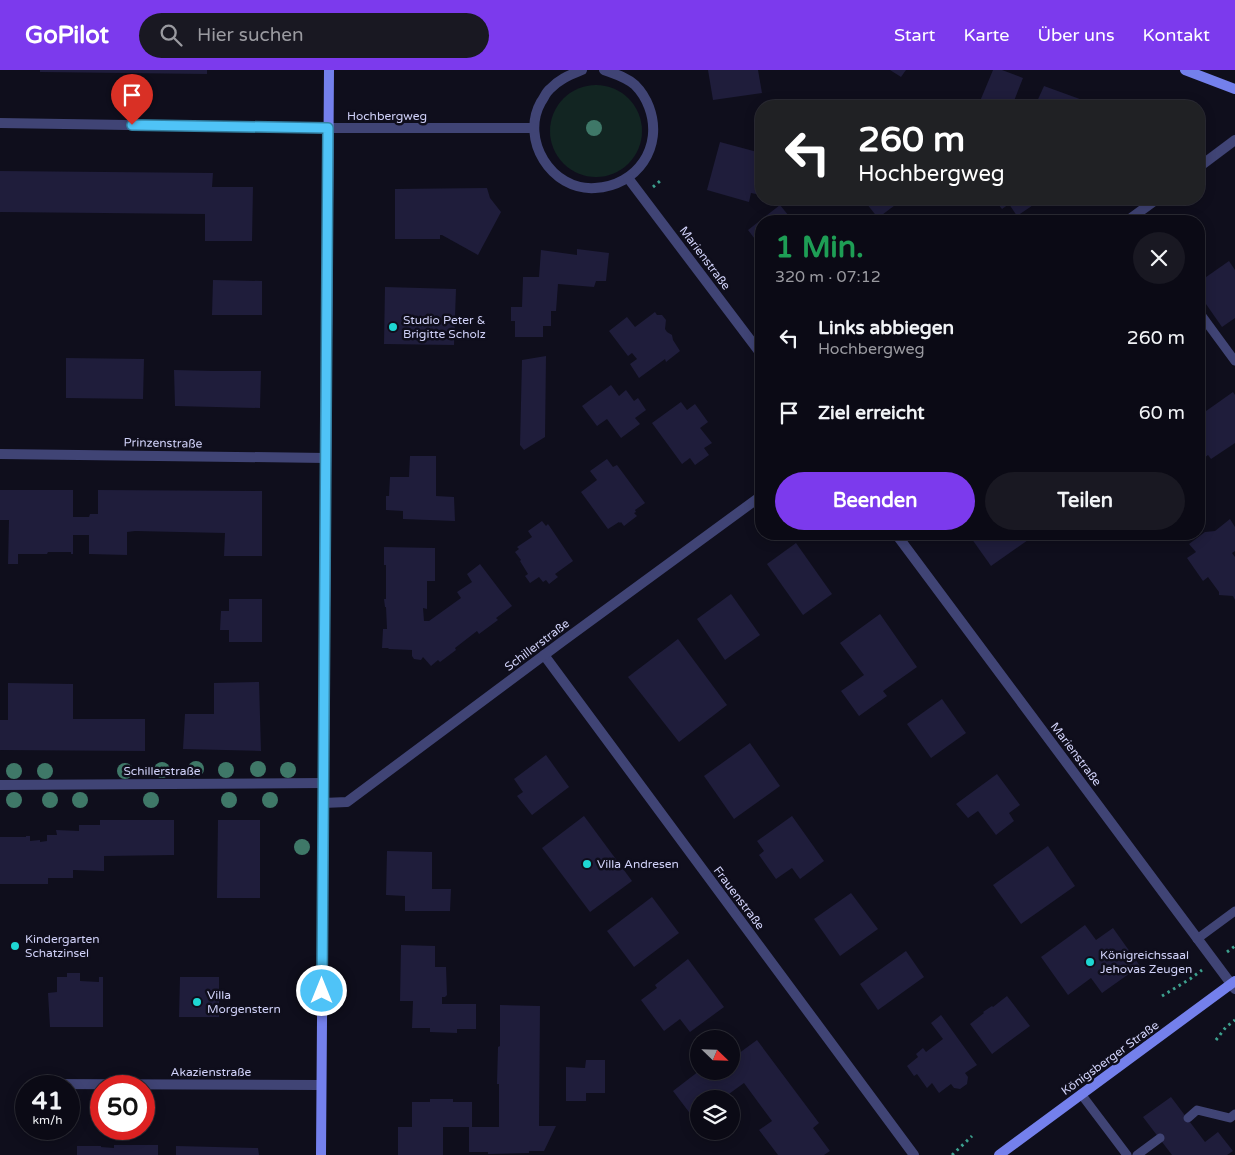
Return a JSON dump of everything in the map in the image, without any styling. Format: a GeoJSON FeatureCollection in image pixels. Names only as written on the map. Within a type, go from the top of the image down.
{"type":"FeatureCollection","features":[{"type":"Feature","properties":{"kind":"main road"},"geometry":{"type":"LineString","coordinates":[[321,1155],[329,70]]}},
{"type":"Feature","properties":{"kind":"main road"},"geometry":{"type":"LineString","coordinates":[[1185,70],[1235,89]]}},
{"type":"Feature","properties":{"kind":"main road","name":"Königsberger Straße"},"geometry":{"type":"LineString","coordinates":[[999,1155],[1234,985]]}},
{"type":"Feature","properties":{"kind":"street"},"geometry":{"type":"LineString","coordinates":[[582,70],[564,77],[548,90],[538,108],[534,128],[537,146],[545,163],[566,181],[574,185],[593,188],[611,186],[628,178],[641,166],[650,151],[654,134],[653,117],[647,100],[627,74],[604,70]]}},
{"type":"Feature","properties":{"kind":"street","name":"Hochbergweg"},"geometry":{"type":"LineString","coordinates":[[0,123],[328,128],[534,128]]}},
{"type":"Feature","properties":{"kind":"street"},"geometry":{"type":"LineString","coordinates":[[1205,162],[1235,140]]}},
{"type":"Feature","properties":{"kind":"street","name":"Marienstraße"},"geometry":{"type":"LineString","coordinates":[[628,178],[755,346]]}},
{"type":"Feature","properties":{"kind":"street"},"geometry":{"type":"LineString","coordinates":[[1136,215],[1149,205]]}},
{"type":"Feature","properties":{"kind":"street","name":"Prinzenstraße"},"geometry":{"type":"LineString","coordinates":[[0,454],[326,458]]}},
{"type":"Feature","properties":{"kind":"street","name":"Schillerstraße"},"geometry":{"type":"LineString","coordinates":[[324,803],[347,802],[755,500]]}},
{"type":"Feature","properties":{"kind":"street","name":"Marienstraße"},"geometry":{"type":"LineString","coordinates":[[900,540],[1234,985]]}},
{"type":"Feature","properties":{"kind":"street","name":"Frauenstraße"},"geometry":{"type":"LineString","coordinates":[[544,655],[914,1155]]}},
{"type":"Feature","properties":{"kind":"street","name":"Schillerstraße"},"geometry":{"type":"LineString","coordinates":[[0,785],[324,783]]}},
{"type":"Feature","properties":{"kind":"street","name":"Akazienstraße"},"geometry":{"type":"LineString","coordinates":[[80,1084],[321,1085]]}},
{"type":"Feature","properties":{"kind":"lane"},"geometry":{"type":"LineString","coordinates":[[1205,320],[1235,361]]}},
{"type":"Feature","properties":{"kind":"lane"},"geometry":{"type":"LineString","coordinates":[[1197,938],[1235,912]]}},
{"type":"Feature","properties":{"kind":"lane"},"geometry":{"type":"LineString","coordinates":[[1081,1094],[1127,1155]]}},
{"type":"Feature","properties":{"kind":"lane"},"geometry":{"type":"LineString","coordinates":[[1188,1118],[1198,1110],[1230,1118],[1235,1114]]}},
{"type":"Feature","properties":{"kind":"lane"},"geometry":{"type":"LineString","coordinates":[[1137,1155],[1160,1138]]}},
{"type":"Feature","properties":{"kind":"path"},"geometry":{"type":"LineString","coordinates":[[653,188],[660,181]]}},
{"type":"Feature","properties":{"kind":"path"},"geometry":{"type":"LineString","coordinates":[[1162,996],[1190,979]]}},
{"type":"Feature","properties":{"kind":"path"},"geometry":{"type":"LineString","coordinates":[[1216,1040],[1226,1027],[1235,1020]]}},
{"type":"Feature","properties":{"kind":"path"},"geometry":{"type":"LineString","coordinates":[[952,1155],[972,1136]]}},
{"type":"Feature","properties":{"kind":"green space"},"geometry":{"type":"Polygon","coordinates":[[[596,85],[614,89],[629,98],[638,113],[642,131],[638,149],[629,164],[614,173],[596,177],[578,173],[563,164],[554,149],[550,131],[554,113],[563,98],[578,89],[596,85]]]}},
{"type":"Feature","properties":{"kind":"building"},"geometry":{"type":"Polygon","coordinates":[[[40,70],[207,70],[207,74],[40,72],[40,70]]]}},
{"type":"Feature","properties":{"kind":"building"},"geometry":{"type":"Polygon","coordinates":[[[708,70],[758,70],[762,93],[713,100],[708,70]]]}},
{"type":"Feature","properties":{"kind":"building"},"geometry":{"type":"Polygon","coordinates":[[[890,70],[906,70],[901,77],[890,70]]]}},
{"type":"Feature","properties":{"kind":"building"},"geometry":{"type":"Polygon","coordinates":[[[993,70],[1002,70],[1023,78],[1014,100],[980,100],[993,70]]]}},
{"type":"Feature","properties":{"kind":"building"},"geometry":{"type":"Polygon","coordinates":[[[1044,86],[1082,100],[1038,100],[1044,86]]]}},
{"type":"Feature","properties":{"kind":"building"},"geometry":{"type":"Polygon","coordinates":[[[720,142],[755,151],[755,194],[751,193],[749,202],[707,190],[720,142]]]}},
{"type":"Feature","properties":{"kind":"building"},"geometry":{"type":"Polygon","coordinates":[[[0,171],[213,173],[212,187],[253,187],[252,241],[205,241],[205,214],[0,212],[0,171]]]}},
{"type":"Feature","properties":{"kind":"building"},"geometry":{"type":"Polygon","coordinates":[[[487,188],[490,198],[501,212],[478,255],[442,235],[440,235],[440,239],[395,239],[395,189],[487,188]]]}},
{"type":"Feature","properties":{"kind":"building"},"geometry":{"type":"Polygon","coordinates":[[[780,205],[788,215],[767,215],[780,205]]]}},
{"type":"Feature","properties":{"kind":"building"},"geometry":{"type":"Polygon","coordinates":[[[868,205],[895,205],[882,215],[876,215],[868,205]]]}},
{"type":"Feature","properties":{"kind":"building"},"geometry":{"type":"Polygon","coordinates":[[[999,205],[1008,205],[1002,209],[999,205]]]}},
{"type":"Feature","properties":{"kind":"building"},"geometry":{"type":"Polygon","coordinates":[[[1010,205],[1033,205],[1018,215],[1016,215],[1010,205]]]}},
{"type":"Feature","properties":{"kind":"building"},"geometry":{"type":"Polygon","coordinates":[[[755,225],[755,239],[748,230],[755,225]]]}},
{"type":"Feature","properties":{"kind":"building"},"geometry":{"type":"Polygon","coordinates":[[[577,249],[609,253],[606,281],[596,281],[594,287],[558,284],[556,311],[551,311],[551,326],[543,326],[543,337],[515,337],[515,321],[511,321],[511,307],[522,307],[523,277],[539,277],[541,250],[577,255],[577,249]]]}},
{"type":"Feature","properties":{"kind":"building"},"geometry":{"type":"Polygon","coordinates":[[[1229,261],[1235,270],[1235,318],[1222,327],[1205,303],[1205,278],[1229,261]]]}},
{"type":"Feature","properties":{"kind":"building"},"geometry":{"type":"Polygon","coordinates":[[[213,280],[262,281],[262,315],[212,315],[213,280]]]}},
{"type":"Feature","properties":{"kind":"building"},"geometry":{"type":"Polygon","coordinates":[[[385,287],[456,289],[454,345],[384,344],[385,287]]]}},
{"type":"Feature","properties":{"kind":"building"},"geometry":{"type":"Polygon","coordinates":[[[655,312],[657,315],[662,315],[666,320],[665,329],[672,335],[680,351],[666,362],[665,359],[639,378],[630,364],[637,359],[632,353],[628,356],[609,331],[627,317],[635,327],[655,312]]]}},
{"type":"Feature","properties":{"kind":"building"},"geometry":{"type":"Polygon","coordinates":[[[546,356],[545,437],[524,450],[520,445],[522,360],[546,356]]]}},
{"type":"Feature","properties":{"kind":"building"},"geometry":{"type":"Polygon","coordinates":[[[66,358],[144,359],[143,399],[66,398],[66,358]]]}},
{"type":"Feature","properties":{"kind":"building"},"geometry":{"type":"Polygon","coordinates":[[[174,370],[261,371],[260,408],[175,406],[174,370]]]}},
{"type":"Feature","properties":{"kind":"building"},"geometry":{"type":"Polygon","coordinates":[[[611,385],[619,396],[626,390],[634,401],[638,398],[646,410],[635,418],[640,424],[621,438],[607,419],[597,426],[582,406],[611,385]]]}},
{"type":"Feature","properties":{"kind":"building"},"geometry":{"type":"Polygon","coordinates":[[[1233,392],[1235,395],[1235,443],[1211,459],[1208,455],[1205,457],[1205,412],[1233,392]]]}},
{"type":"Feature","properties":{"kind":"building"},"geometry":{"type":"Polygon","coordinates":[[[681,402],[687,410],[695,404],[708,422],[700,428],[712,443],[704,448],[709,455],[695,465],[690,458],[682,464],[652,423],[681,402]]]}},
{"type":"Feature","properties":{"kind":"building"},"geometry":{"type":"Polygon","coordinates":[[[410,456],[436,456],[436,496],[454,497],[455,521],[403,519],[403,511],[386,510],[386,496],[389,496],[390,477],[409,477],[410,456]]]}},
{"type":"Feature","properties":{"kind":"building"},"geometry":{"type":"Polygon","coordinates":[[[607,459],[613,467],[617,465],[645,503],[635,510],[636,512],[634,513],[637,516],[624,526],[619,522],[608,529],[581,492],[597,480],[590,471],[607,459]]]}},
{"type":"Feature","properties":{"kind":"building"},"geometry":{"type":"Polygon","coordinates":[[[0,490],[73,490],[73,517],[89,517],[90,514],[98,514],[98,490],[262,491],[262,556],[224,556],[225,533],[135,531],[127,532],[127,555],[89,554],[89,535],[73,535],[73,554],[71,552],[48,552],[47,554],[18,554],[18,564],[8,564],[9,520],[0,520],[0,490]]]}},
{"type":"Feature","properties":{"kind":"building"},"geometry":{"type":"Polygon","coordinates":[[[1230,519],[1235,527],[1235,551],[1232,553],[1235,557],[1235,600],[1233,596],[1219,595],[1219,592],[1208,577],[1203,581],[1187,558],[1196,552],[1189,544],[1194,540],[1205,540],[1205,532],[1215,531],[1230,519]]]}},
{"type":"Feature","properties":{"kind":"building"},"geometry":{"type":"Polygon","coordinates":[[[542,521],[546,526],[548,524],[573,561],[555,574],[558,577],[549,584],[546,580],[543,582],[539,577],[530,583],[525,576],[528,574],[515,552],[519,549],[517,547],[532,537],[528,531],[542,521]]]}},
{"type":"Feature","properties":{"kind":"building"},"geometry":{"type":"Polygon","coordinates":[[[973,540],[1028,540],[991,566],[973,540]]]}},
{"type":"Feature","properties":{"kind":"building"},"geometry":{"type":"Polygon","coordinates":[[[796,543],[832,594],[803,615],[767,564],[796,543]]]}},
{"type":"Feature","properties":{"kind":"building"},"geometry":{"type":"Polygon","coordinates":[[[384,547],[435,548],[435,581],[427,581],[427,609],[423,608],[424,621],[429,621],[461,598],[457,592],[472,582],[467,574],[480,564],[512,606],[496,618],[498,620],[479,634],[477,631],[455,648],[456,650],[431,666],[423,657],[421,660],[414,659],[412,650],[382,648],[383,629],[387,629],[384,599],[386,599],[386,565],[384,565],[384,547]]]}},
{"type":"Feature","properties":{"kind":"building"},"geometry":{"type":"Polygon","coordinates":[[[731,594],[760,635],[725,660],[697,619],[731,594]]]}},
{"type":"Feature","properties":{"kind":"building"},"geometry":{"type":"Polygon","coordinates":[[[229,599],[262,599],[262,642],[229,642],[229,630],[220,630],[221,611],[229,611],[229,599]]]}},
{"type":"Feature","properties":{"kind":"building"},"geometry":{"type":"Polygon","coordinates":[[[880,614],[917,667],[883,691],[887,696],[859,716],[841,691],[864,675],[840,643],[880,614]]]}},
{"type":"Feature","properties":{"kind":"building"},"geometry":{"type":"Polygon","coordinates":[[[678,639],[727,705],[679,742],[628,677],[678,639]]]}},
{"type":"Feature","properties":{"kind":"building"},"geometry":{"type":"Polygon","coordinates":[[[259,682],[261,751],[183,749],[185,714],[214,714],[214,683],[259,682]]]}},
{"type":"Feature","properties":{"kind":"building"},"geometry":{"type":"Polygon","coordinates":[[[8,683],[73,684],[73,719],[145,719],[145,751],[0,750],[0,720],[8,720],[8,683]]]}},
{"type":"Feature","properties":{"kind":"building"},"geometry":{"type":"Polygon","coordinates":[[[942,699],[966,733],[931,758],[907,724],[942,699]]]}},
{"type":"Feature","properties":{"kind":"building"},"geometry":{"type":"Polygon","coordinates":[[[750,743],[780,786],[734,819],[704,776],[750,743]]]}},
{"type":"Feature","properties":{"kind":"building"},"geometry":{"type":"Polygon","coordinates":[[[546,755],[569,787],[532,815],[517,796],[523,792],[514,779],[546,755]]]}},
{"type":"Feature","properties":{"kind":"building"},"geometry":{"type":"Polygon","coordinates":[[[997,774],[1020,805],[1009,813],[1014,821],[996,835],[978,811],[968,818],[956,804],[997,774]]]}},
{"type":"Feature","properties":{"kind":"building","name":"Villa Andresen"},"geometry":{"type":"Polygon","coordinates":[[[584,816],[632,881],[590,912],[542,848],[584,816]]]}},
{"type":"Feature","properties":{"kind":"building"},"geometry":{"type":"Polygon","coordinates":[[[792,816],[824,861],[800,879],[792,868],[776,879],[759,855],[764,851],[757,841],[792,816]]]}},
{"type":"Feature","properties":{"kind":"building"},"geometry":{"type":"Polygon","coordinates":[[[100,820],[174,820],[174,855],[104,856],[104,871],[73,870],[73,878],[48,878],[48,884],[0,884],[0,837],[30,836],[30,841],[47,841],[47,835],[57,835],[56,830],[79,831],[79,825],[100,825],[100,820]]]}},
{"type":"Feature","properties":{"kind":"building"},"geometry":{"type":"Polygon","coordinates":[[[218,820],[260,820],[260,898],[217,898],[218,820]]]}},
{"type":"Feature","properties":{"kind":"building"},"geometry":{"type":"Polygon","coordinates":[[[1048,846],[1075,886],[1021,924],[993,885],[1048,846]]]}},
{"type":"Feature","properties":{"kind":"building"},"geometry":{"type":"Polygon","coordinates":[[[387,851],[432,852],[432,889],[451,889],[450,911],[405,911],[405,896],[386,895],[387,851]]]}},
{"type":"Feature","properties":{"kind":"building"},"geometry":{"type":"Polygon","coordinates":[[[851,893],[878,929],[840,956],[814,919],[851,893]]]}},
{"type":"Feature","properties":{"kind":"building"},"geometry":{"type":"Polygon","coordinates":[[[652,897],[679,933],[634,967],[607,931],[652,897]]]}},
{"type":"Feature","properties":{"kind":"building","name":"Königreichssaal Jehovas Zeugen"},"geometry":{"type":"Polygon","coordinates":[[[1085,925],[1096,940],[1113,928],[1140,966],[1102,993],[1091,978],[1068,995],[1041,957],[1085,925]]]}},
{"type":"Feature","properties":{"kind":"building"},"geometry":{"type":"Polygon","coordinates":[[[401,945],[435,946],[435,967],[446,967],[447,995],[442,997],[442,1004],[476,1004],[476,1029],[457,1029],[457,1033],[430,1032],[430,1028],[412,1028],[413,1001],[400,1001],[401,945]]]}},
{"type":"Feature","properties":{"kind":"building"},"geometry":{"type":"Polygon","coordinates":[[[906,951],[924,977],[878,1010],[860,984],[906,951]]]}},
{"type":"Feature","properties":{"kind":"building"},"geometry":{"type":"Polygon","coordinates":[[[688,959],[724,1007],[693,1030],[690,1030],[690,1032],[680,1019],[664,1031],[641,1000],[657,988],[655,985],[688,959]]]}},
{"type":"Feature","properties":{"kind":"building"},"geometry":{"type":"Polygon","coordinates":[[[67,973],[80,973],[80,981],[99,982],[99,977],[103,977],[103,1027],[50,1027],[48,993],[57,992],[57,977],[67,977],[67,973]]]}},
{"type":"Feature","properties":{"kind":"building"},"geometry":{"type":"Polygon","coordinates":[[[180,977],[219,977],[219,1017],[179,1017],[180,977]]]}},
{"type":"Feature","properties":{"kind":"building"},"geometry":{"type":"Polygon","coordinates":[[[1007,996],[1030,1026],[992,1054],[970,1024],[983,1012],[1007,996]]]}},
{"type":"Feature","properties":{"kind":"building"},"geometry":{"type":"Polygon","coordinates":[[[500,1005],[540,1006],[539,1126],[556,1126],[544,1151],[488,1154],[488,1152],[469,1152],[469,1127],[443,1127],[443,1155],[398,1155],[398,1127],[412,1127],[412,1102],[430,1102],[430,1099],[453,1099],[453,1102],[472,1102],[472,1127],[499,1127],[499,1084],[497,1084],[498,1047],[500,1046],[500,1005]]]}},
{"type":"Feature","properties":{"kind":"building"},"geometry":{"type":"Polygon","coordinates":[[[941,1015],[977,1065],[965,1073],[968,1077],[967,1084],[960,1089],[954,1088],[951,1084],[939,1093],[932,1083],[927,1088],[917,1074],[914,1076],[907,1066],[918,1057],[916,1054],[923,1048],[926,1052],[943,1039],[931,1023],[941,1015]]]}},
{"type":"Feature","properties":{"kind":"building"},"geometry":{"type":"Polygon","coordinates":[[[757,1040],[819,1123],[813,1128],[830,1151],[824,1155],[778,1155],[759,1130],[772,1121],[744,1083],[734,1090],[690,1090],[690,1113],[673,1091],[690,1078],[690,1080],[740,1080],[740,1052],[757,1040]]]}},
{"type":"Feature","properties":{"kind":"building"},"geometry":{"type":"Polygon","coordinates":[[[586,1060],[605,1060],[605,1093],[586,1093],[586,1101],[566,1101],[566,1067],[585,1068],[586,1060]]]}},
{"type":"Feature","properties":{"kind":"building"},"geometry":{"type":"Polygon","coordinates":[[[1171,1097],[1205,1142],[1218,1132],[1233,1151],[1227,1155],[1172,1155],[1143,1117],[1171,1097]]]}},
{"type":"Feature","properties":{"kind":"building"},"geometry":{"type":"Polygon","coordinates":[[[114,1145],[158,1145],[158,1155],[77,1155],[77,1146],[114,1148],[114,1145]]]}},
{"type":"Feature","properties":{"kind":"building"},"geometry":{"type":"Polygon","coordinates":[[[176,1146],[258,1148],[259,1155],[176,1155],[176,1146]]]}},
{"type":"Feature","properties":{"kind":"place","name":"Studio Peter & Brigitte Scholz"},"geometry":{"type":"Point","coordinates":[393,327]}},
{"type":"Feature","properties":{"kind":"place","name":"Villa Andresen"},"geometry":{"type":"Point","coordinates":[587,864]}},
{"type":"Feature","properties":{"kind":"place","name":"Kindergarten Schatzinsel"},"geometry":{"type":"Point","coordinates":[15,946]}},
{"type":"Feature","properties":{"kind":"place","name":"Königreichssaal Jehovas Zeugen"},"geometry":{"type":"Point","coordinates":[1090,962]}},
{"type":"Feature","properties":{"kind":"place","name":"Villa Morgenstern"},"geometry":{"type":"Point","coordinates":[197,1002]}},
{"type":"Feature","properties":{"kind":"route"},"geometry":{"type":"LineString","coordinates":[[132,125],[328,128],[322,991]]}}]}
